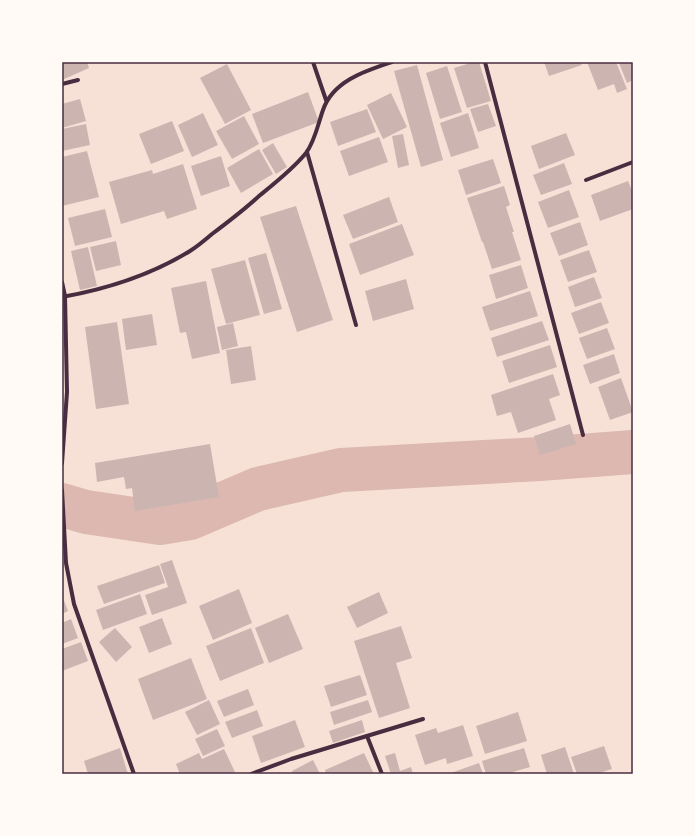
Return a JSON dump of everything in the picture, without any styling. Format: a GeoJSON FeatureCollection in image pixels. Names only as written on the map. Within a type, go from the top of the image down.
{"type":"FeatureCollection","features":[{"type":"Feature","properties":{"kind":"street"},"geometry":{"type":"LineString","coordinates":[[313,62],[326,100]]}},
{"type":"Feature","properties":{"kind":"street"},"geometry":{"type":"LineString","coordinates":[[63,297],[118,284],[156,269],[191,250],[247,207],[282,177],[307,152],[316,132],[326,100],[336,89],[350,79],[392,62]]}},
{"type":"Feature","properties":{"kind":"street"},"geometry":{"type":"LineString","coordinates":[[485,62],[583,435]]}},
{"type":"Feature","properties":{"kind":"street"},"geometry":{"type":"LineString","coordinates":[[62,84],[78,80]]}},
{"type":"Feature","properties":{"kind":"street"},"geometry":{"type":"LineString","coordinates":[[307,152],[356,325]]}},
{"type":"Feature","properties":{"kind":"street"},"geometry":{"type":"LineString","coordinates":[[586,180],[633,162]]}},
{"type":"Feature","properties":{"kind":"street"},"geometry":{"type":"LineString","coordinates":[[62,282],[67,392],[62,463]]}},
{"type":"Feature","properties":{"kind":"street"},"geometry":{"type":"LineString","coordinates":[[62,490],[66,562],[74,604],[134,774]]}},
{"type":"Feature","properties":{"kind":"street"},"geometry":{"type":"LineString","coordinates":[[251,774],[291,759],[423,719]]}},
{"type":"Feature","properties":{"kind":"street"},"geometry":{"type":"LineString","coordinates":[[367,736],[382,774]]}},
{"type":"Feature","properties":{"kind":"building"},"geometry":{"type":"Polygon","coordinates":[[[62,62],[87,62],[89,68],[62,80],[62,62]]]}},
{"type":"Feature","properties":{"kind":"building"},"geometry":{"type":"Polygon","coordinates":[[[479,62],[491,101],[467,108],[454,68],[479,62]]]}},
{"type":"Feature","properties":{"kind":"building"},"geometry":{"type":"Polygon","coordinates":[[[544,62],[580,62],[582,65],[549,76],[544,62]]]}},
{"type":"Feature","properties":{"kind":"building"},"geometry":{"type":"Polygon","coordinates":[[[587,62],[616,62],[627,89],[617,93],[614,84],[598,90],[587,62]]]}},
{"type":"Feature","properties":{"kind":"building"},"geometry":{"type":"Polygon","coordinates":[[[633,62],[633,80],[627,83],[619,63],[633,62]]]}},
{"type":"Feature","properties":{"kind":"building"},"geometry":{"type":"Polygon","coordinates":[[[227,64],[251,110],[225,124],[200,78],[227,64]]]}},
{"type":"Feature","properties":{"kind":"building"},"geometry":{"type":"Polygon","coordinates":[[[417,65],[443,160],[421,167],[394,71],[417,65]]]}},
{"type":"Feature","properties":{"kind":"building"},"geometry":{"type":"Polygon","coordinates":[[[447,66],[462,112],[440,119],[426,73],[447,66]]]}},
{"type":"Feature","properties":{"kind":"building"},"geometry":{"type":"Polygon","coordinates":[[[308,92],[319,122],[263,143],[252,114],[308,92]]]}},
{"type":"Feature","properties":{"kind":"building"},"geometry":{"type":"Polygon","coordinates":[[[391,93],[407,127],[383,139],[367,105],[391,93]]]}},
{"type":"Feature","properties":{"kind":"building"},"geometry":{"type":"Polygon","coordinates":[[[80,99],[86,121],[62,128],[62,104],[80,99]]]}},
{"type":"Feature","properties":{"kind":"building"},"geometry":{"type":"Polygon","coordinates":[[[488,104],[496,126],[478,132],[470,109],[488,104]]]}},
{"type":"Feature","properties":{"kind":"building"},"geometry":{"type":"Polygon","coordinates":[[[367,109],[376,132],[338,146],[330,122],[367,109]]]}},
{"type":"Feature","properties":{"kind":"building"},"geometry":{"type":"Polygon","coordinates":[[[203,113],[218,145],[192,157],[178,125],[203,113]]]}},
{"type":"Feature","properties":{"kind":"building"},"geometry":{"type":"Polygon","coordinates":[[[468,113],[479,148],[451,157],[440,123],[468,113]]]}},
{"type":"Feature","properties":{"kind":"building"},"geometry":{"type":"Polygon","coordinates":[[[244,116],[259,144],[232,159],[216,131],[244,116]]]}},
{"type":"Feature","properties":{"kind":"building"},"geometry":{"type":"Polygon","coordinates":[[[172,121],[184,151],[151,164],[139,134],[172,121]]]}},
{"type":"Feature","properties":{"kind":"building"},"geometry":{"type":"Polygon","coordinates":[[[86,124],[90,145],[62,151],[62,129],[86,124]]]}},
{"type":"Feature","properties":{"kind":"building"},"geometry":{"type":"Polygon","coordinates":[[[566,133],[575,155],[539,169],[531,146],[566,133]]]}},
{"type":"Feature","properties":{"kind":"building"},"geometry":{"type":"Polygon","coordinates":[[[403,134],[409,165],[398,168],[392,136],[403,134]]]}},
{"type":"Feature","properties":{"kind":"building"},"geometry":{"type":"Polygon","coordinates":[[[379,137],[388,162],[349,176],[340,151],[379,137]]]}},
{"type":"Feature","properties":{"kind":"building"},"geometry":{"type":"Polygon","coordinates":[[[273,143],[287,167],[276,174],[262,150],[273,143]]]}},
{"type":"Feature","properties":{"kind":"building"},"geometry":{"type":"Polygon","coordinates":[[[259,149],[273,174],[241,193],[227,168],[259,149]]]}},
{"type":"Feature","properties":{"kind":"building"},"geometry":{"type":"Polygon","coordinates":[[[87,151],[99,197],[62,206],[62,157],[87,151]]]}},
{"type":"Feature","properties":{"kind":"building"},"geometry":{"type":"Polygon","coordinates":[[[221,156],[230,186],[201,196],[191,166],[221,156]]]}},
{"type":"Feature","properties":{"kind":"building"},"geometry":{"type":"Polygon","coordinates":[[[493,159],[501,183],[466,195],[458,170],[493,159]]]}},
{"type":"Feature","properties":{"kind":"building"},"geometry":{"type":"Polygon","coordinates":[[[564,163],[572,184],[541,195],[533,175],[564,163]]]}},
{"type":"Feature","properties":{"kind":"building"},"geometry":{"type":"Polygon","coordinates":[[[183,164],[197,209],[167,219],[164,211],[121,224],[109,182],[152,170],[153,174],[183,164]]]}},
{"type":"Feature","properties":{"kind":"building"},"geometry":{"type":"Polygon","coordinates":[[[628,181],[633,193],[633,209],[600,221],[591,195],[628,181]]]}},
{"type":"Feature","properties":{"kind":"building"},"geometry":{"type":"Polygon","coordinates":[[[504,186],[510,205],[506,207],[521,260],[492,269],[467,198],[504,186]]]}},
{"type":"Feature","properties":{"kind":"building"},"geometry":{"type":"Polygon","coordinates":[[[569,190],[579,217],[548,228],[538,202],[569,190]]]}},
{"type":"Feature","properties":{"kind":"building"},"geometry":{"type":"Polygon","coordinates":[[[389,197],[398,222],[353,239],[343,215],[389,197]]]}},
{"type":"Feature","properties":{"kind":"building"},"geometry":{"type":"Polygon","coordinates":[[[296,206],[333,320],[297,332],[260,217],[296,206]]]}},
{"type":"Feature","properties":{"kind":"building"},"geometry":{"type":"Polygon","coordinates":[[[105,209],[112,237],[75,246],[68,218],[105,209]]]}},
{"type":"Feature","properties":{"kind":"building"},"geometry":{"type":"Polygon","coordinates":[[[580,222],[588,245],[559,256],[550,233],[580,222]]]}},
{"type":"Feature","properties":{"kind":"building"},"geometry":{"type":"Polygon","coordinates":[[[402,224],[414,255],[360,275],[349,244],[402,224]]]}},
{"type":"Feature","properties":{"kind":"building"},"geometry":{"type":"Polygon","coordinates":[[[116,241],[121,265],[96,271],[90,247],[116,241]]]}},
{"type":"Feature","properties":{"kind":"building"},"geometry":{"type":"Polygon","coordinates":[[[88,247],[97,286],[80,290],[71,251],[88,247]]]}},
{"type":"Feature","properties":{"kind":"building"},"geometry":{"type":"Polygon","coordinates":[[[589,250],[597,272],[568,282],[560,260],[589,250]]]}},
{"type":"Feature","properties":{"kind":"building"},"geometry":{"type":"Polygon","coordinates":[[[266,253],[282,309],[264,314],[248,258],[266,253]]]}},
{"type":"Feature","properties":{"kind":"building"},"geometry":{"type":"Polygon","coordinates":[[[245,260],[260,315],[226,324],[211,269],[245,260]]]}},
{"type":"Feature","properties":{"kind":"building"},"geometry":{"type":"Polygon","coordinates":[[[521,265],[528,288],[496,299],[489,275],[521,265]]]}},
{"type":"Feature","properties":{"kind":"building"},"geometry":{"type":"Polygon","coordinates":[[[594,277],[602,298],[575,307],[568,287],[594,277]]]}},
{"type":"Feature","properties":{"kind":"building"},"geometry":{"type":"Polygon","coordinates":[[[406,279],[414,309],[373,321],[365,291],[406,279]]]}},
{"type":"Feature","properties":{"kind":"building"},"geometry":{"type":"Polygon","coordinates":[[[206,281],[220,353],[192,359],[186,332],[180,333],[171,288],[206,281]]]}},
{"type":"Feature","properties":{"kind":"building"},"geometry":{"type":"Polygon","coordinates":[[[530,291],[538,316],[490,331],[482,307],[530,291]]]}},
{"type":"Feature","properties":{"kind":"building"},"geometry":{"type":"Polygon","coordinates":[[[601,302],[609,323],[579,334],[571,313],[601,302]]]}},
{"type":"Feature","properties":{"kind":"building"},"geometry":{"type":"Polygon","coordinates":[[[152,314],[157,345],[126,350],[122,319],[152,314]]]}},
{"type":"Feature","properties":{"kind":"building"},"geometry":{"type":"Polygon","coordinates":[[[542,321],[549,340],[497,357],[491,338],[542,321]]]}},
{"type":"Feature","properties":{"kind":"building"},"geometry":{"type":"Polygon","coordinates":[[[117,322],[129,404],[96,409],[85,327],[117,322]]]}},
{"type":"Feature","properties":{"kind":"building"},"geometry":{"type":"Polygon","coordinates":[[[233,323],[238,346],[222,350],[217,327],[233,323]]]}},
{"type":"Feature","properties":{"kind":"building"},"geometry":{"type":"Polygon","coordinates":[[[607,328],[615,349],[587,359],[579,338],[607,328]]]}},
{"type":"Feature","properties":{"kind":"building"},"geometry":{"type":"Polygon","coordinates":[[[550,345],[557,367],[509,383],[502,361],[550,345]]]}},
{"type":"Feature","properties":{"kind":"building"},"geometry":{"type":"Polygon","coordinates":[[[251,346],[256,380],[231,384],[226,350],[251,346]]]}},
{"type":"Feature","properties":{"kind":"building"},"geometry":{"type":"Polygon","coordinates":[[[614,354],[620,373],[590,384],[583,365],[614,354]]]}},
{"type":"Feature","properties":{"kind":"building"},"geometry":{"type":"Polygon","coordinates":[[[553,374],[560,395],[549,399],[556,420],[518,433],[511,412],[497,416],[491,395],[553,374]]]}},
{"type":"Feature","properties":{"kind":"building"},"geometry":{"type":"Polygon","coordinates":[[[621,378],[633,412],[610,420],[598,387],[621,378]]]}},
{"type":"Feature","properties":{"kind":"building"},"geometry":{"type":"Polygon","coordinates":[[[570,424],[576,444],[540,455],[534,436],[570,424]]]}},
{"type":"Feature","properties":{"kind":"building"},"geometry":{"type":"Polygon","coordinates":[[[210,444],[219,497],[135,511],[132,488],[126,489],[124,477],[97,482],[95,463],[210,444]]]}},
{"type":"Feature","properties":{"kind":"building"},"geometry":{"type":"Polygon","coordinates":[[[172,560],[187,603],[152,615],[145,595],[168,587],[160,564],[172,560]]]}},
{"type":"Feature","properties":{"kind":"building"},"geometry":{"type":"Polygon","coordinates":[[[159,565],[165,583],[104,604],[97,586],[159,565]]]}},
{"type":"Feature","properties":{"kind":"building"},"geometry":{"type":"Polygon","coordinates":[[[239,589],[252,623],[213,640],[199,606],[239,589]]]}},
{"type":"Feature","properties":{"kind":"building"},"geometry":{"type":"Polygon","coordinates":[[[379,592],[388,613],[357,628],[347,607],[379,592]]]}},
{"type":"Feature","properties":{"kind":"building"},"geometry":{"type":"Polygon","coordinates":[[[140,594],[147,614],[103,630],[96,610],[140,594]]]}},
{"type":"Feature","properties":{"kind":"building"},"geometry":{"type":"Polygon","coordinates":[[[62,595],[68,611],[62,614],[62,595]]]}},
{"type":"Feature","properties":{"kind":"building"},"geometry":{"type":"Polygon","coordinates":[[[288,614],[303,649],[269,663],[255,628],[288,614]]]}},
{"type":"Feature","properties":{"kind":"building"},"geometry":{"type":"Polygon","coordinates":[[[162,618],[172,644],[149,653],[139,627],[162,618]]]}},
{"type":"Feature","properties":{"kind":"building"},"geometry":{"type":"Polygon","coordinates":[[[71,619],[78,638],[62,644],[62,623],[71,619]]]}},
{"type":"Feature","properties":{"kind":"building"},"geometry":{"type":"Polygon","coordinates":[[[401,626],[412,658],[396,663],[410,708],[379,718],[354,641],[401,626]]]}},
{"type":"Feature","properties":{"kind":"building"},"geometry":{"type":"Polygon","coordinates":[[[115,628],[132,647],[116,662],[99,642],[115,628]]]}},
{"type":"Feature","properties":{"kind":"building"},"geometry":{"type":"Polygon","coordinates":[[[251,628],[264,663],[220,681],[206,646],[251,628]]]}},
{"type":"Feature","properties":{"kind":"building"},"geometry":{"type":"Polygon","coordinates":[[[81,642],[88,661],[62,671],[62,649],[81,642]]]}},
{"type":"Feature","properties":{"kind":"building"},"geometry":{"type":"Polygon","coordinates":[[[191,658],[207,699],[153,720],[138,679],[191,658]]]}},
{"type":"Feature","properties":{"kind":"building"},"geometry":{"type":"Polygon","coordinates":[[[360,675],[367,695],[331,707],[324,686],[360,675]]]}},
{"type":"Feature","properties":{"kind":"building"},"geometry":{"type":"Polygon","coordinates":[[[248,689],[254,705],[224,717],[217,701],[248,689]]]}},
{"type":"Feature","properties":{"kind":"building"},"geometry":{"type":"Polygon","coordinates":[[[209,700],[220,724],[197,735],[185,712],[209,700]]]}},
{"type":"Feature","properties":{"kind":"building"},"geometry":{"type":"Polygon","coordinates":[[[368,700],[372,712],[334,725],[330,712],[368,700]]]}},
{"type":"Feature","properties":{"kind":"building"},"geometry":{"type":"Polygon","coordinates":[[[257,710],[263,726],[232,738],[225,722],[257,710]]]}},
{"type":"Feature","properties":{"kind":"building"},"geometry":{"type":"Polygon","coordinates":[[[518,712],[527,741],[485,754],[476,726],[518,712]]]}},
{"type":"Feature","properties":{"kind":"building"},"geometry":{"type":"Polygon","coordinates":[[[295,720],[305,747],[261,763],[252,736],[295,720]]]}},
{"type":"Feature","properties":{"kind":"building"},"geometry":{"type":"Polygon","coordinates":[[[362,720],[365,732],[333,743],[329,731],[362,720]]]}},
{"type":"Feature","properties":{"kind":"building"},"geometry":{"type":"Polygon","coordinates":[[[463,725],[473,756],[447,764],[446,758],[425,765],[415,735],[436,728],[438,733],[463,725]]]}},
{"type":"Feature","properties":{"kind":"building"},"geometry":{"type":"Polygon","coordinates":[[[217,729],[225,746],[203,756],[195,739],[217,729]]]}},
{"type":"Feature","properties":{"kind":"building"},"geometry":{"type":"Polygon","coordinates":[[[604,746],[612,769],[596,774],[577,774],[571,757],[604,746]]]}},
{"type":"Feature","properties":{"kind":"building"},"geometry":{"type":"Polygon","coordinates":[[[565,747],[574,774],[547,774],[541,755],[565,747]]]}},
{"type":"Feature","properties":{"kind":"building"},"geometry":{"type":"Polygon","coordinates":[[[120,748],[128,774],[88,774],[84,761],[120,748]]]}},
{"type":"Feature","properties":{"kind":"building"},"geometry":{"type":"Polygon","coordinates":[[[524,748],[530,767],[506,774],[486,774],[482,761],[524,748]]]}},
{"type":"Feature","properties":{"kind":"building"},"geometry":{"type":"Polygon","coordinates":[[[224,749],[235,772],[230,774],[180,774],[176,764],[199,753],[202,759],[224,749]]]}},
{"type":"Feature","properties":{"kind":"building"},"geometry":{"type":"Polygon","coordinates":[[[364,753],[374,774],[326,774],[325,770],[364,753]]]}},
{"type":"Feature","properties":{"kind":"building"},"geometry":{"type":"Polygon","coordinates":[[[395,753],[400,771],[411,767],[413,774],[391,774],[385,756],[395,753]]]}},
{"type":"Feature","properties":{"kind":"building"},"geometry":{"type":"Polygon","coordinates":[[[313,760],[320,774],[293,774],[292,771],[313,760]]]}},
{"type":"Feature","properties":{"kind":"building"},"geometry":{"type":"Polygon","coordinates":[[[479,763],[483,774],[448,774],[479,763]]]}},
{"type":"Feature","properties":{"kind":"waterway"},"geometry":{"type":"LineString","coordinates":[[62,505],[86,512],[160,523],[190,518],[258,489],[341,470],[540,459],[633,452]]}}]}
